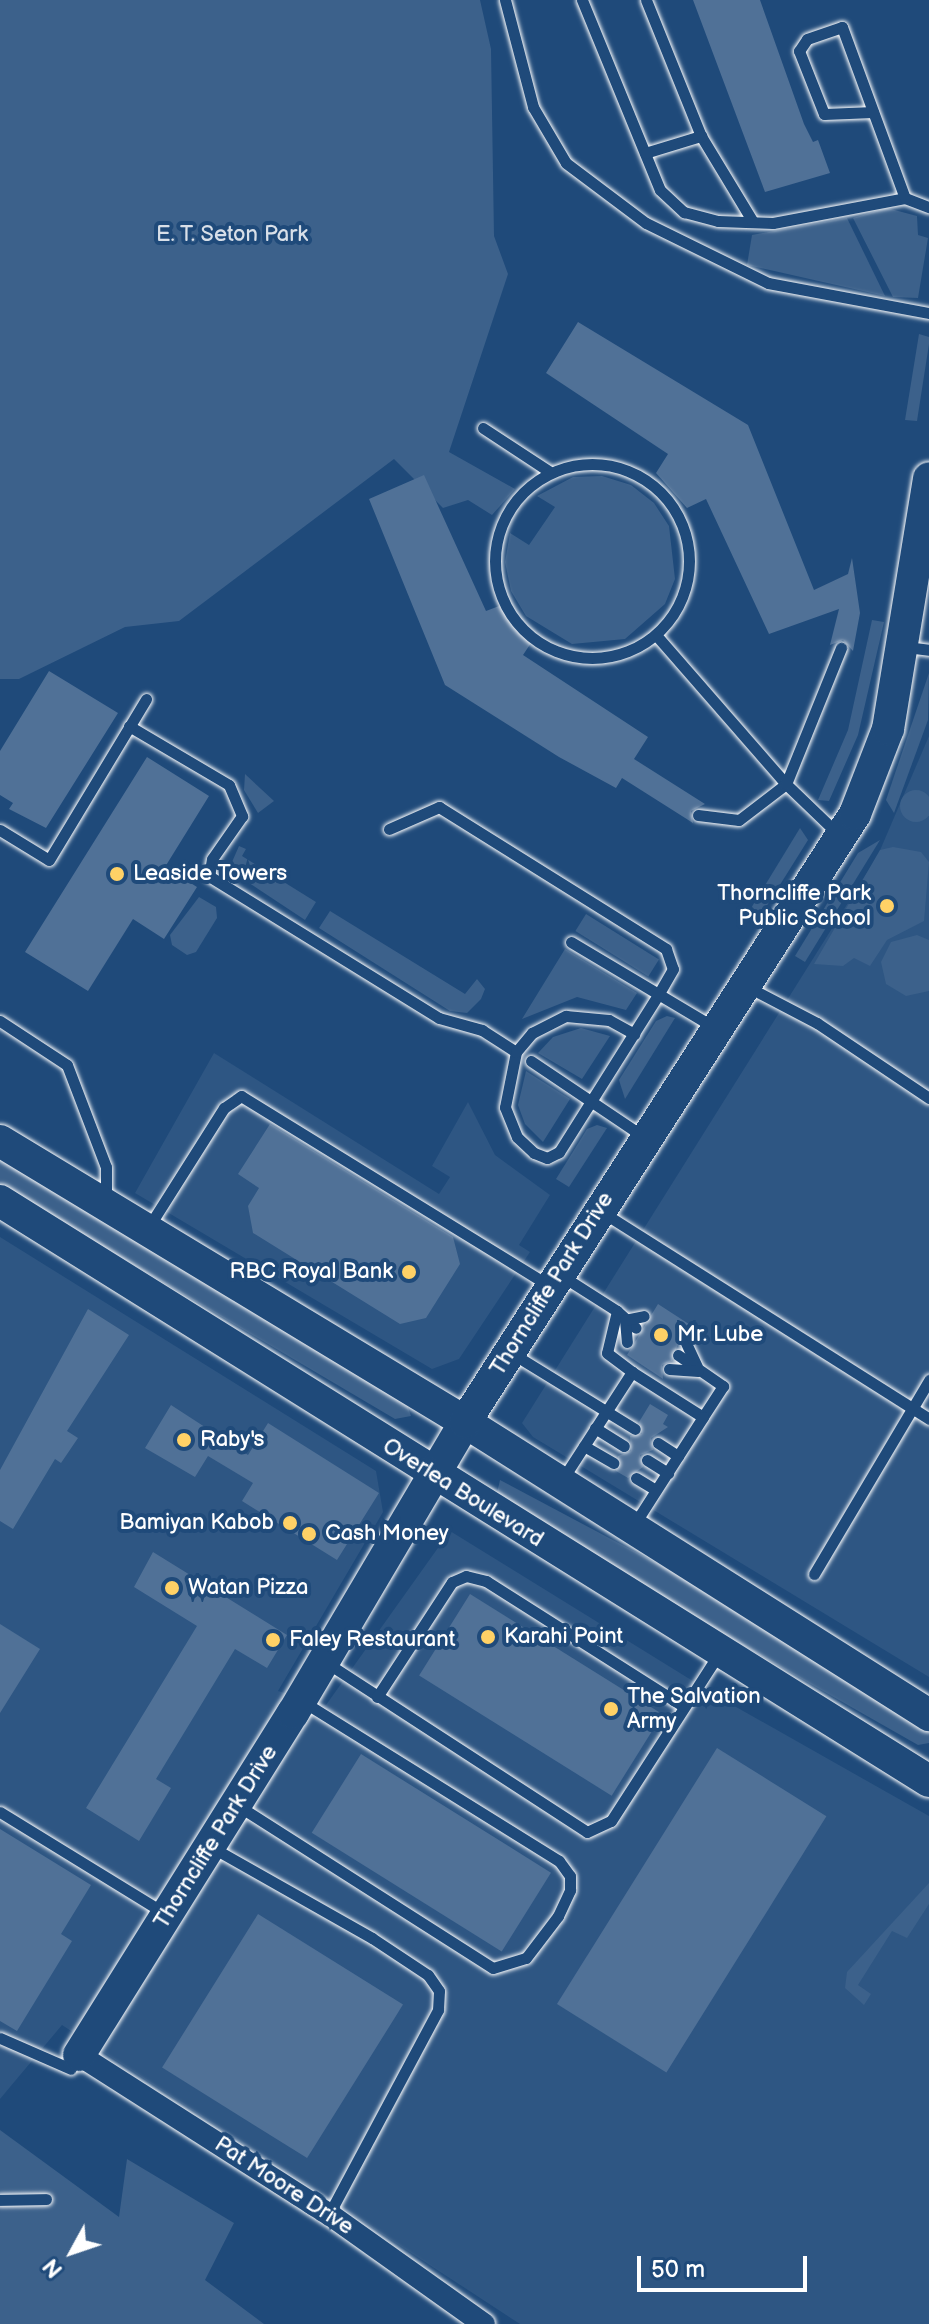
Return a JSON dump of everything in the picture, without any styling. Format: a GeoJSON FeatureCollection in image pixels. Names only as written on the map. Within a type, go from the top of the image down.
{"type":"FeatureCollection","features":[{"type":"Feature","properties":{"kind":"main road","name":"Thorncliffe Park Drive"},"geometry":{"type":"LineString","coordinates":[[75,2062],[301,1700],[509,1351],[842,837],[888,729],[915,648],[929,478]]}},
{"type":"Feature","properties":{"kind":"main road"},"geometry":{"type":"LineString","coordinates":[[0,1141],[465,1422],[929,1715]]}},
{"type":"Feature","properties":{"kind":"main road","name":"Overlea Boulevard"},"geometry":{"type":"LineString","coordinates":[[0,1201],[929,1781]]}},
{"type":"Feature","properties":{"kind":"street","name":"Pat Moore Drive"},"geometry":{"type":"LineString","coordinates":[[75,2062],[329,2214],[484,2324]]}},
{"type":"Feature","properties":{"kind":"lane"},"geometry":{"type":"LineString","coordinates":[[505,0],[533,107],[566,163],[646,223],[768,283],[929,313]]}},
{"type":"Feature","properties":{"kind":"lane"},"geometry":{"type":"LineString","coordinates":[[582,0],[660,190],[684,212],[753,222],[905,198],[929,207]]}},
{"type":"Feature","properties":{"kind":"lane"},"geometry":{"type":"LineString","coordinates":[[646,0],[701,136],[753,222]]}},
{"type":"Feature","properties":{"kind":"lane"},"geometry":{"type":"LineString","coordinates":[[873,112],[824,114],[799,51],[807,39],[842,27],[905,198]]}},
{"type":"Feature","properties":{"kind":"lane"},"geometry":{"type":"LineString","coordinates":[[645,153],[701,136]]}},
{"type":"Feature","properties":{"kind":"lane"},"geometry":{"type":"LineString","coordinates":[[483,428],[550,472]]}},
{"type":"Feature","properties":{"kind":"lane"},"geometry":{"type":"LineString","coordinates":[[580,463],[611,464],[640,475],[664,495],[681,521],[688,582],[656,635],[628,652],[573,656],[532,639],[509,614],[495,572],[503,518],[522,491],[550,472],[580,463]]}},
{"type":"Feature","properties":{"kind":"lane"},"geometry":{"type":"LineString","coordinates":[[656,635],[786,784],[842,837]]}},
{"type":"Feature","properties":{"kind":"lane"},"geometry":{"type":"LineString","coordinates":[[698,815],[739,820],[786,784],[841,648]]}},
{"type":"Feature","properties":{"kind":"lane"},"geometry":{"type":"LineString","coordinates":[[0,830],[49,860],[146,699]]}},
{"type":"Feature","properties":{"kind":"lane"},"geometry":{"type":"LineString","coordinates":[[129,726],[229,785],[242,816],[212,859],[209,876],[439,1018],[482,1030],[516,1052]]}},
{"type":"Feature","properties":{"kind":"lane"},"geometry":{"type":"LineString","coordinates":[[389,829],[439,807],[666,949],[673,969],[634,1034],[559,1152],[547,1158],[534,1153],[517,1137],[505,1107],[516,1052],[532,1033],[566,1016],[609,1020],[634,1034]]}},
{"type":"Feature","properties":{"kind":"lane"},"geometry":{"type":"LineString","coordinates":[[571,942],[718,1030]]}},
{"type":"Feature","properties":{"kind":"lane"},"geometry":{"type":"LineString","coordinates":[[747,987],[817,1023],[929,1098]]}},
{"type":"Feature","properties":{"kind":"lane"},"geometry":{"type":"LineString","coordinates":[[0,1021],[67,1065],[106,1167],[106,1205]]}},
{"type":"Feature","properties":{"kind":"lane"},"geometry":{"type":"LineString","coordinates":[[531,1061],[645,1138]]}},
{"type":"Feature","properties":{"kind":"lane"},"geometry":{"type":"LineString","coordinates":[[148,1228],[224,1108],[241,1096],[554,1280],[621,1315],[636,1328]]}},
{"type":"Feature","properties":{"kind":"lane"},"geometry":{"type":"LineString","coordinates":[[599,1210],[914,1413],[929,1419]]}},
{"type":"Feature","properties":{"kind":"lane"},"geometry":{"type":"LineString","coordinates":[[621,1315],[644,1316]]}},
{"type":"Feature","properties":{"kind":"lane"},"geometry":{"type":"LineString","coordinates":[[621,1315],[627,1342]]}},
{"type":"Feature","properties":{"kind":"lane"},"geometry":{"type":"LineString","coordinates":[[621,1315],[607,1353],[703,1417]]}},
{"type":"Feature","properties":{"kind":"lane"},"geometry":{"type":"LineString","coordinates":[[686,1343],[699,1371]]}},
{"type":"Feature","properties":{"kind":"lane"},"geometry":{"type":"LineString","coordinates":[[509,1351],[635,1429]]}},
{"type":"Feature","properties":{"kind":"lane"},"geometry":{"type":"LineString","coordinates":[[631,1529],[723,1386],[678,1355]]}},
{"type":"Feature","properties":{"kind":"lane"},"geometry":{"type":"LineString","coordinates":[[669,1369],[699,1371]]}},
{"type":"Feature","properties":{"kind":"lane"},"geometry":{"type":"LineString","coordinates":[[560,1484],[632,1372]]}},
{"type":"Feature","properties":{"kind":"lane"},"geometry":{"type":"LineString","coordinates":[[814,1574],[914,1413],[929,1380]]}},
{"type":"Feature","properties":{"kind":"lane"},"geometry":{"type":"LineString","coordinates":[[595,1428],[624,1446]]}},
{"type":"Feature","properties":{"kind":"lane"},"geometry":{"type":"LineString","coordinates":[[658,1443],[678,1456]]}},
{"type":"Feature","properties":{"kind":"lane"},"geometry":{"type":"LineString","coordinates":[[584,1446],[613,1463]]}},
{"type":"Feature","properties":{"kind":"lane"},"geometry":{"type":"LineString","coordinates":[[647,1460],[668,1473]]}},
{"type":"Feature","properties":{"kind":"lane"},"geometry":{"type":"LineString","coordinates":[[636,1478],[656,1490]]}},
{"type":"Feature","properties":{"kind":"lane"},"geometry":{"type":"LineString","coordinates":[[377,1697],[452,1582],[466,1576],[486,1581],[683,1706]]}},
{"type":"Feature","properties":{"kind":"lane"},"geometry":{"type":"LineString","coordinates":[[324,1661],[587,1832],[611,1821],[721,1651]]}},
{"type":"Feature","properties":{"kind":"lane"},"geometry":{"type":"LineString","coordinates":[[236,1805],[493,1968],[526,1958],[558,1916],[570,1876],[559,1861],[301,1700]]}},
{"type":"Feature","properties":{"kind":"lane"},"geometry":{"type":"LineString","coordinates":[[0,1812],[167,1915]]}},
{"type":"Feature","properties":{"kind":"lane"},"geometry":{"type":"LineString","coordinates":[[210,1847],[372,1938],[428,1975],[439,1991],[438,2010],[329,2214]]}},
{"type":"Feature","properties":{"kind":"lane"},"geometry":{"type":"LineString","coordinates":[[0,2038],[75,2062]]}},
{"type":"Feature","properties":{"kind":"lane"},"geometry":{"type":"LineString","coordinates":[[0,2200],[46,2199]]}},
{"type":"Feature","properties":{"kind":"shaded area"},"geometry":{"type":"Polygon","coordinates":[[[929,736],[929,1677],[533,1437],[522,1423],[878,855],[929,736]]]}},
{"type":"Feature","properties":{"kind":"shaded area"},"geometry":{"type":"Polygon","coordinates":[[[214,1053],[439,1194],[450,1177],[432,1166],[468,1102],[495,1155],[550,1195],[519,1245],[530,1252],[459,1359],[432,1369],[135,1193],[214,1053]]]}},
{"type":"Feature","properties":{"kind":"shaded area"},"geometry":{"type":"Polygon","coordinates":[[[0,1237],[376,1471],[383,1512],[278,1691],[326,1705],[450,1531],[722,1699],[929,1816],[929,2324],[520,2324],[62,2025],[0,2099],[0,1237]]]}},
{"type":"Feature","properties":{"kind":"green space","name":"E. T. Seton Park"},"geometry":{"type":"Polygon","coordinates":[[[0,0],[480,0],[491,49],[494,236],[508,274],[449,452],[515,489],[492,515],[468,500],[443,508],[394,459],[179,621],[125,627],[19,679],[0,679],[0,0]]]}},
{"type":"Feature","properties":{"kind":"green space"},"geometry":{"type":"Polygon","coordinates":[[[887,208],[917,216],[918,235],[928,238],[918,298],[893,297],[853,218],[887,208]]]}},
{"type":"Feature","properties":{"kind":"green space"},"geometry":{"type":"Polygon","coordinates":[[[847,218],[885,296],[747,265],[752,235],[847,218]]]}},
{"type":"Feature","properties":{"kind":"green space"},"geometry":{"type":"Polygon","coordinates":[[[919,334],[929,337],[929,344],[917,421],[905,420],[919,334]]]}},
{"type":"Feature","properties":{"kind":"green space"},"geometry":{"type":"Polygon","coordinates":[[[602,476],[631,485],[654,503],[669,526],[675,579],[665,604],[625,639],[572,644],[526,616],[511,591],[505,562],[510,533],[529,545],[555,507],[537,496],[573,477],[602,476]]]}},
{"type":"Feature","properties":{"kind":"green space"},"geometry":{"type":"Polygon","coordinates":[[[872,620],[884,622],[858,735],[829,801],[818,800],[848,730],[872,620]]]}},
{"type":"Feature","properties":{"kind":"green space"},"geometry":{"type":"Polygon","coordinates":[[[929,673],[928,720],[894,813],[886,800],[929,673]]]}},
{"type":"Feature","properties":{"kind":"green space"},"geometry":{"type":"Polygon","coordinates":[[[245,774],[274,801],[258,813],[244,790],[245,774]]]}},
{"type":"Feature","properties":{"kind":"green space"},"geometry":{"type":"Polygon","coordinates":[[[916,790],[927,795],[932,806],[927,817],[916,822],[905,817],[900,806],[905,795],[916,790]]]}},
{"type":"Feature","properties":{"kind":"green space"},"geometry":{"type":"Polygon","coordinates":[[[800,828],[808,840],[756,923],[745,918],[800,828]]]}},
{"type":"Feature","properties":{"kind":"green space"},"geometry":{"type":"Polygon","coordinates":[[[880,840],[805,962],[795,956],[858,853],[880,840]]]}},
{"type":"Feature","properties":{"kind":"green space"},"geometry":{"type":"Polygon","coordinates":[[[239,846],[246,849],[242,856],[316,902],[305,920],[237,875],[232,862],[239,846]]]}},
{"type":"Feature","properties":{"kind":"green space"},"geometry":{"type":"Polygon","coordinates":[[[893,847],[921,852],[929,862],[924,921],[887,940],[870,966],[854,958],[843,966],[814,964],[880,850],[893,847]]]}},
{"type":"Feature","properties":{"kind":"green space"},"geometry":{"type":"Polygon","coordinates":[[[199,897],[216,907],[217,918],[196,952],[187,955],[172,945],[170,935],[199,897]]]}},
{"type":"Feature","properties":{"kind":"green space"},"geometry":{"type":"Polygon","coordinates":[[[330,911],[465,994],[477,979],[485,989],[481,999],[467,1013],[450,1011],[319,928],[330,911]]]}},
{"type":"Feature","properties":{"kind":"green space"},"geometry":{"type":"Polygon","coordinates":[[[586,914],[659,960],[648,977],[575,931],[586,914]]]}},
{"type":"Feature","properties":{"kind":"green space"},"geometry":{"type":"Polygon","coordinates":[[[917,935],[929,940],[929,991],[906,996],[886,984],[881,962],[891,942],[917,935]]]}},
{"type":"Feature","properties":{"kind":"green space"},"geometry":{"type":"Polygon","coordinates":[[[565,949],[637,993],[626,1010],[577,997],[522,1019],[565,949]]]}},
{"type":"Feature","properties":{"kind":"green space"},"geometry":{"type":"Polygon","coordinates":[[[667,1016],[675,1018],[625,1099],[619,1080],[656,1021],[667,1016]]]}},
{"type":"Feature","properties":{"kind":"green space"},"geometry":{"type":"Polygon","coordinates":[[[581,1028],[610,1036],[582,1079],[538,1053],[553,1037],[581,1028]]]}},
{"type":"Feature","properties":{"kind":"green space"},"geometry":{"type":"Polygon","coordinates":[[[526,1071],[570,1099],[543,1142],[525,1124],[518,1105],[526,1071]]]}},
{"type":"Feature","properties":{"kind":"green space"},"geometry":{"type":"Polygon","coordinates":[[[597,1125],[607,1128],[569,1187],[556,1179],[587,1129],[597,1125]]]}},
{"type":"Feature","properties":{"kind":"green space"},"geometry":{"type":"Polygon","coordinates":[[[0,1148],[406,1402],[411,1416],[395,1419],[0,1186],[0,1148]]]}},
{"type":"Feature","properties":{"kind":"green space"},"geometry":{"type":"Polygon","coordinates":[[[500,1480],[705,1589],[929,1729],[929,1743],[918,1745],[695,1618],[497,1493],[500,1480]]]}},
{"type":"Feature","properties":{"kind":"green space"},"geometry":{"type":"Polygon","coordinates":[[[929,1883],[929,1904],[907,1938],[892,1931],[858,1985],[871,1994],[864,2005],[845,1988],[847,1972],[929,1883]]]}},
{"type":"Feature","properties":{"kind":"green space"},"geometry":{"type":"Polygon","coordinates":[[[0,2130],[119,2217],[127,2159],[234,2223],[205,2280],[264,2324],[0,2324],[0,2130]]]}},
{"type":"Feature","properties":{"kind":"building"},"geometry":{"type":"Polygon","coordinates":[[[693,0],[760,0],[804,124],[813,142],[818,140],[830,173],[765,192],[693,0]]]}},
{"type":"Feature","properties":{"kind":"building"},"geometry":{"type":"Polygon","coordinates":[[[578,322],[748,425],[814,590],[848,574],[852,558],[860,613],[853,651],[843,640],[830,645],[839,609],[769,634],[706,499],[687,508],[656,473],[668,454],[546,373],[578,322]]]}},
{"type":"Feature","properties":{"kind":"building"},"geometry":{"type":"Polygon","coordinates":[[[424,475],[486,611],[507,603],[535,637],[523,655],[648,737],[634,759],[705,804],[691,811],[693,823],[622,778],[616,788],[559,757],[445,685],[369,499],[424,475]]]}},
{"type":"Feature","properties":{"kind":"building"},"geometry":{"type":"Polygon","coordinates":[[[49,671],[118,713],[46,828],[9,809],[13,803],[0,795],[0,751],[49,671]]]}},
{"type":"Feature","properties":{"kind":"building","name":"Leaside Towers"},"geometry":{"type":"Polygon","coordinates":[[[147,757],[209,796],[165,867],[197,887],[164,939],[133,919],[88,991],[25,952],[147,757]]]}},
{"type":"Feature","properties":{"kind":"building"},"geometry":{"type":"Polygon","coordinates":[[[270,1124],[453,1237],[460,1264],[426,1318],[400,1324],[253,1233],[248,1206],[259,1188],[238,1174],[270,1124]]]}},
{"type":"Feature","properties":{"kind":"building","name":"Mr. Lube"},"geometry":{"type":"Polygon","coordinates":[[[658,1304],[695,1328],[680,1338],[672,1361],[662,1365],[663,1379],[627,1355],[658,1304]]]}},
{"type":"Feature","properties":{"kind":"building"},"geometry":{"type":"Polygon","coordinates":[[[88,1309],[129,1335],[67,1431],[78,1438],[61,1463],[55,1459],[13,1529],[0,1521],[0,1470],[88,1309]]]}},
{"type":"Feature","properties":{"kind":"building"},"geometry":{"type":"Polygon","coordinates":[[[650,1404],[668,1415],[663,1424],[668,1427],[651,1438],[653,1450],[640,1455],[643,1467],[628,1478],[616,1471],[618,1456],[631,1451],[630,1436],[642,1434],[639,1422],[650,1404]]]}},
{"type":"Feature","properties":{"kind":"building"},"geometry":{"type":"Polygon","coordinates":[[[171,1405],[248,1455],[268,1423],[379,1493],[337,1560],[242,1501],[253,1483],[208,1456],[195,1477],[145,1448],[171,1405]]]}},
{"type":"Feature","properties":{"kind":"building"},"geometry":{"type":"Polygon","coordinates":[[[153,1552],[287,1635],[267,1668],[235,1649],[156,1779],[171,1788],[139,1841],[86,1808],[197,1626],[134,1587],[153,1552]]]}},
{"type":"Feature","properties":{"kind":"building"},"geometry":{"type":"Polygon","coordinates":[[[470,1594],[663,1714],[612,1796],[419,1675],[470,1594]]]}},
{"type":"Feature","properties":{"kind":"building"},"geometry":{"type":"Polygon","coordinates":[[[0,1624],[40,1649],[0,1713],[0,1624]]]}},
{"type":"Feature","properties":{"kind":"building"},"geometry":{"type":"Polygon","coordinates":[[[717,1748],[826,1816],[666,2072],[557,2004],[717,1748]]]}},
{"type":"Feature","properties":{"kind":"building"},"geometry":{"type":"Polygon","coordinates":[[[361,1754],[551,1873],[502,1952],[312,1833],[361,1754]]]}},
{"type":"Feature","properties":{"kind":"building"},"geometry":{"type":"Polygon","coordinates":[[[0,1829],[91,1885],[61,1934],[72,1941],[17,2031],[0,2021],[0,1829]]]}},
{"type":"Feature","properties":{"kind":"building"},"geometry":{"type":"Polygon","coordinates":[[[258,1914],[403,2005],[307,2158],[162,2067],[258,1914]]]}},
{"type":"Feature","properties":{"kind":"place","name":"Leaside Towers"},"geometry":{"type":"Point","coordinates":[117,874]}},
{"type":"Feature","properties":{"kind":"place","name":"Thorncliffe Park Public School"},"geometry":{"type":"Point","coordinates":[887,906]}},
{"type":"Feature","properties":{"kind":"place","name":"RBC Royal Bank"},"geometry":{"type":"Point","coordinates":[409,1272]}},
{"type":"Feature","properties":{"kind":"place","name":"Mr. Lube"},"geometry":{"type":"Point","coordinates":[661,1335]}},
{"type":"Feature","properties":{"kind":"place","name":"Raby's"},"geometry":{"type":"Point","coordinates":[184,1440]}},
{"type":"Feature","properties":{"kind":"place","name":"Bamiyan Kabob"},"geometry":{"type":"Point","coordinates":[290,1523]}},
{"type":"Feature","properties":{"kind":"place","name":"Cash Money"},"geometry":{"type":"Point","coordinates":[309,1534]}},
{"type":"Feature","properties":{"kind":"place","name":"Watan Pizza"},"geometry":{"type":"Point","coordinates":[172,1588]}},
{"type":"Feature","properties":{"kind":"place","name":"Karahi Point"},"geometry":{"type":"Point","coordinates":[488,1637]}},
{"type":"Feature","properties":{"kind":"place","name":"Faley Restaurant"},"geometry":{"type":"Point","coordinates":[273,1640]}},
{"type":"Feature","properties":{"kind":"place","name":"The Salvation Army"},"geometry":{"type":"Point","coordinates":[611,1709]}}]}
